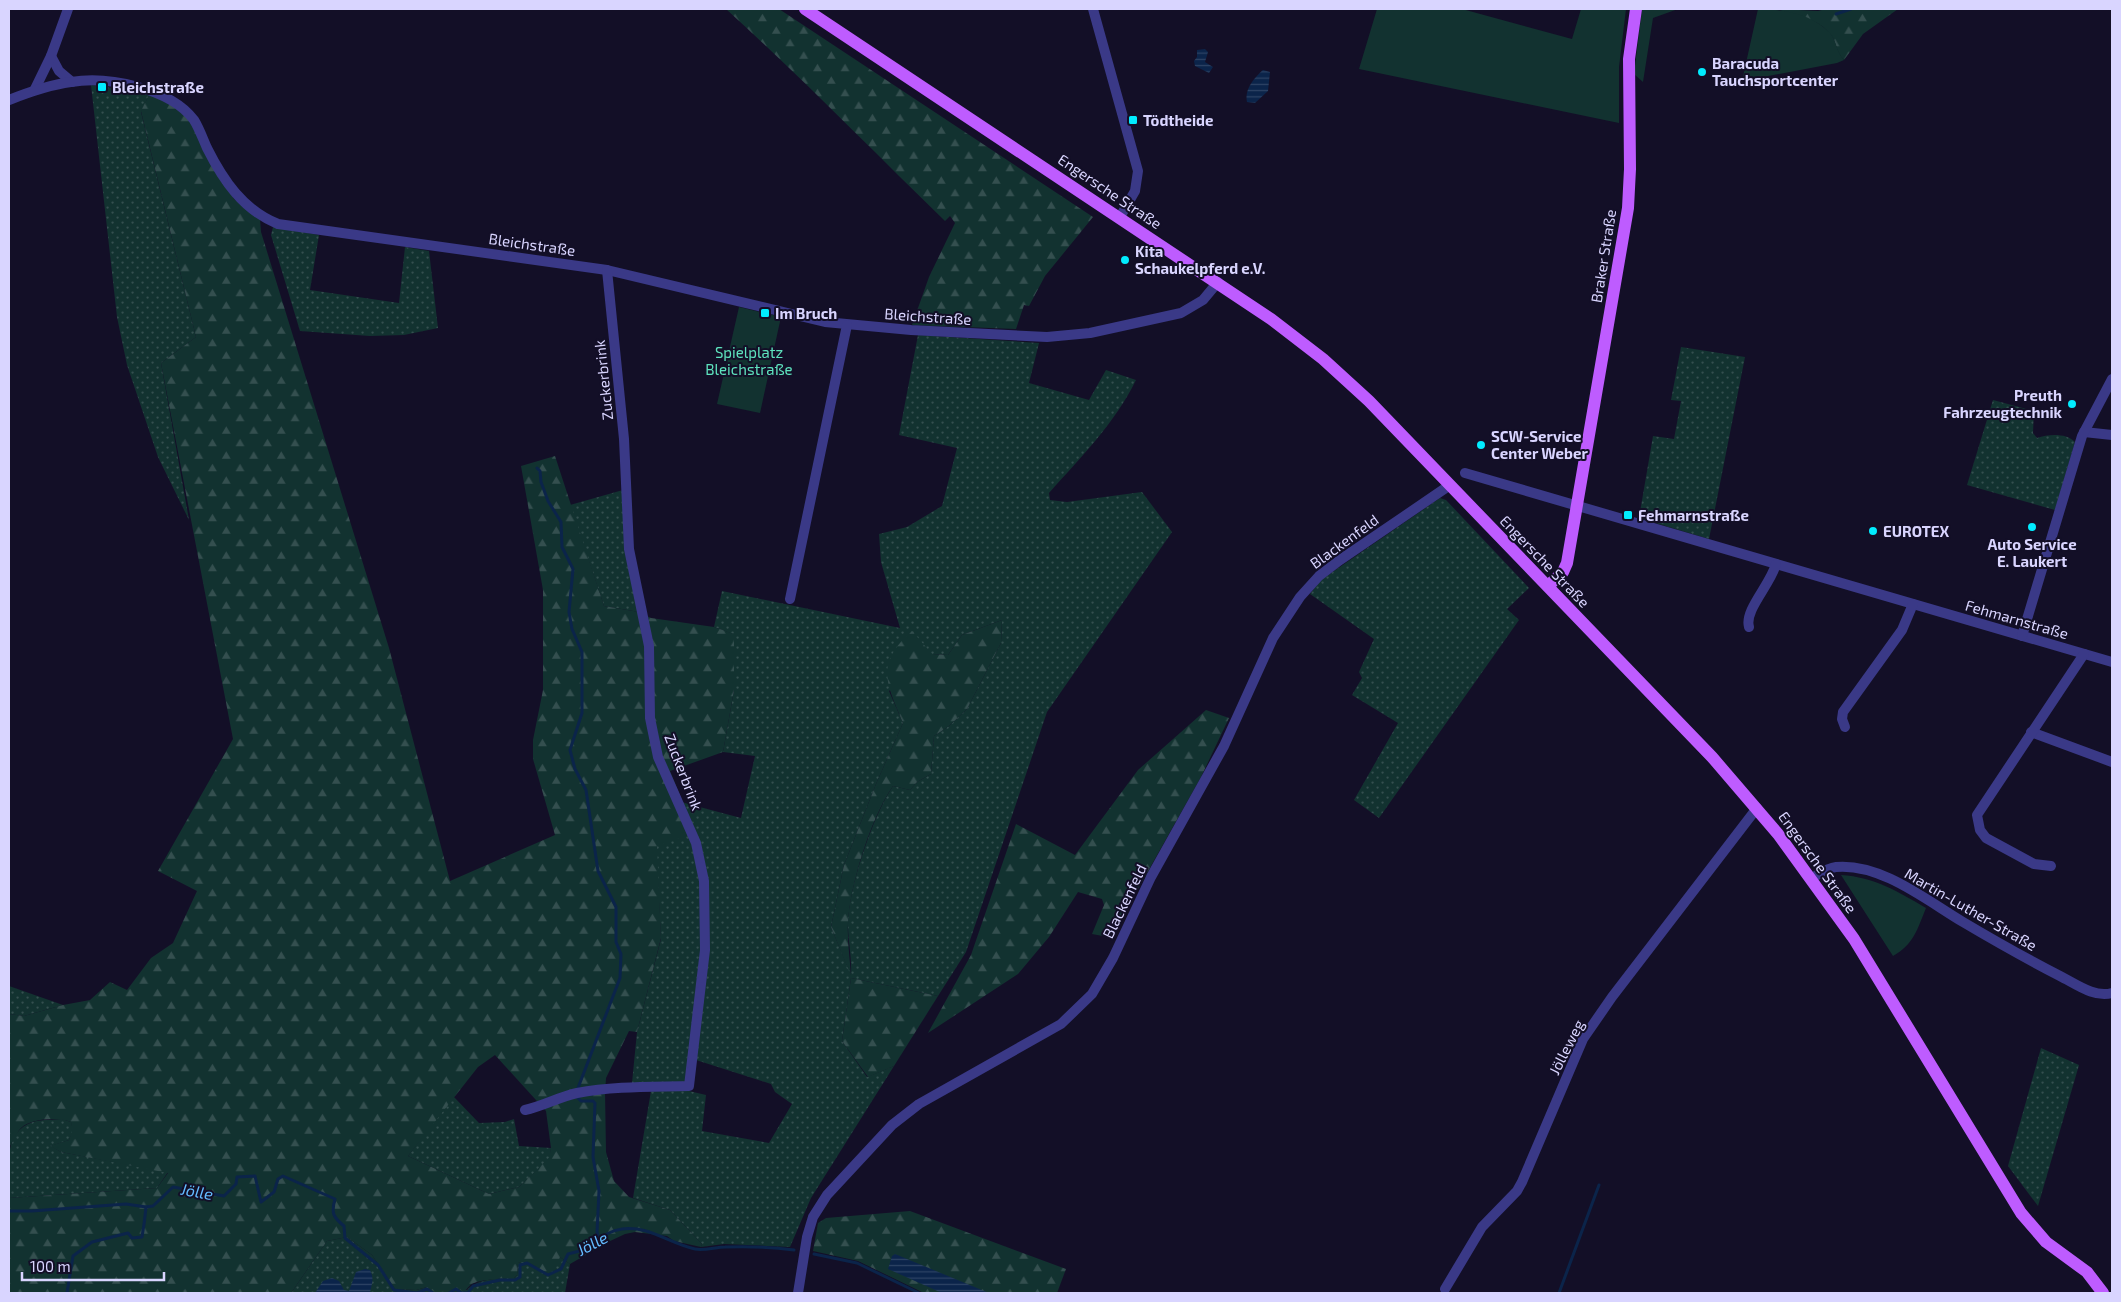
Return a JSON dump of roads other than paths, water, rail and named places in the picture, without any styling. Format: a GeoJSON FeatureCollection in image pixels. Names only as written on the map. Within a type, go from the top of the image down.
{"type":"FeatureCollection","features":[{"type":"Feature","properties":{"kind":"main road","name":"Engersche Straße"},"geometry":{"type":"LineString","coordinates":[[806,9],[1218,282],[1271,319],[1323,359],[1369,401],[1712,757],[1757,808],[1812,878],[1854,939],[2021,1213],[2046,1242],[2087,1272],[2103,1293]]}},
{"type":"Feature","properties":{"kind":"main road","name":"Braker Straße"},"geometry":{"type":"LineString","coordinates":[[1548,586],[1566,568],[1627,216],[1630,169],[1629,59],[1636,9]]}},
{"type":"Feature","properties":{"kind":"street"},"geometry":{"type":"LineString","coordinates":[[35,89],[51,56],[68,9]]}},
{"type":"Feature","properties":{"kind":"street"},"geometry":{"type":"LineString","coordinates":[[1093,9],[1138,171],[1135,191],[1120,217]]}},
{"type":"Feature","properties":{"kind":"street"},"geometry":{"type":"LineString","coordinates":[[51,56],[59,71],[72,82]]}},
{"type":"Feature","properties":{"kind":"street","name":"Bleichstraße"},"geometry":{"type":"LineString","coordinates":[[9,100],[35,89],[88,81],[142,88],[176,102],[195,122],[218,170],[233,191],[249,207],[278,224],[607,270],[824,322],[1047,337],[1090,333],[1181,313],[1203,300],[1218,282]]}},
{"type":"Feature","properties":{"kind":"street","name":"Zuckerbrink"},"geometry":{"type":"LineString","coordinates":[[525,1110],[540,1107],[576,1093],[616,1088],[689,1086],[705,950],[706,906],[700,858],[683,810],[658,757],[650,718],[649,646],[629,549],[624,439],[607,270]]}},
{"type":"Feature","properties":{"kind":"street"},"geometry":{"type":"LineString","coordinates":[[790,599],[847,325]]}},
{"type":"Feature","properties":{"kind":"street"},"geometry":{"type":"LineString","coordinates":[[2022,636],[2084,432],[2112,379]]}},
{"type":"Feature","properties":{"kind":"street"},"geometry":{"type":"LineString","coordinates":[[2084,432],[2112,435]]}},
{"type":"Feature","properties":{"kind":"street"},"geometry":{"type":"LineString","coordinates":[[1465,473],[1576,506]]}},
{"type":"Feature","properties":{"kind":"street","name":"Blackenfeld"},"geometry":{"type":"LineString","coordinates":[[798,1293],[807,1237],[813,1217],[827,1195],[892,1124],[919,1104],[1061,1024],[1092,994],[1113,958],[1151,877],[1224,746],[1273,638],[1300,597],[1319,576],[1340,560],[1450,485]]}},
{"type":"Feature","properties":{"kind":"street","name":"Fehmarnstraße"},"geometry":{"type":"LineString","coordinates":[[1576,506],[2112,662]]}},
{"type":"Feature","properties":{"kind":"street"},"geometry":{"type":"LineString","coordinates":[[1748,626],[1748,613],[1769,583],[1776,564]]}},
{"type":"Feature","properties":{"kind":"street"},"geometry":{"type":"LineString","coordinates":[[1844,727],[1843,712],[1902,630],[1913,604]]}},
{"type":"Feature","properties":{"kind":"street"},"geometry":{"type":"LineString","coordinates":[[2051,866],[2034,864],[1986,838],[1980,830],[1977,820],[1979,809],[2084,654]]}},
{"type":"Feature","properties":{"kind":"street"},"geometry":{"type":"LineString","coordinates":[[2031,732],[2112,762]]}},
{"type":"Feature","properties":{"kind":"street","name":"Jölleweg"},"geometry":{"type":"LineString","coordinates":[[1445,1289],[1482,1227],[1522,1182],[1583,1039],[1614,994],[1757,808]]}},
{"type":"Feature","properties":{"kind":"street","name":"Martin-Luther-Straße"},"geometry":{"type":"LineString","coordinates":[[1812,878],[1834,867],[1849,867],[1875,873],[1898,884],[2024,958],[2092,993],[2105,995],[2112,993]]}},
{"type":"Feature","properties":{"kind":"water"},"geometry":{"type":"Polygon","coordinates":[[[1205,49],[1208,52],[1205,62],[1213,67],[1209,73],[1195,66],[1194,61],[1197,57],[1197,50],[1205,49]]]}},
{"type":"Feature","properties":{"kind":"water"},"geometry":{"type":"Polygon","coordinates":[[[1263,70],[1270,72],[1268,91],[1255,103],[1247,102],[1246,97],[1249,88],[1263,70]]]}},
{"type":"Feature","properties":{"kind":"water"},"geometry":{"type":"Polygon","coordinates":[[[895,1254],[989,1293],[942,1293],[888,1269],[892,1256],[895,1254]]]}},
{"type":"Feature","properties":{"kind":"water"},"geometry":{"type":"Polygon","coordinates":[[[365,1269],[370,1270],[372,1277],[370,1293],[315,1293],[323,1281],[332,1278],[339,1281],[344,1290],[349,1291],[356,1272],[365,1269]]]}},
{"type":"Feature","properties":{"kind":"waterway"},"geometry":{"type":"LineString","coordinates":[[1836,14],[1851,9]]}},
{"type":"Feature","properties":{"kind":"waterway"},"geometry":{"type":"LineString","coordinates":[[537,468],[540,471],[541,482],[548,501],[561,522],[562,547],[573,569],[569,612],[572,629],[582,652],[582,713],[570,750],[575,769],[586,790],[598,871],[616,907],[616,942],[621,954],[620,978],[578,1088]]}},
{"type":"Feature","properties":{"kind":"waterway"},"geometry":{"type":"LineString","coordinates":[[576,1096],[581,1101],[593,1101],[595,1103],[593,1157],[599,1191],[597,1232],[599,1240]]}},
{"type":"Feature","properties":{"kind":"waterway","name":"Jölle"},"geometry":{"type":"LineString","coordinates":[[9,1211],[126,1204],[146,1207],[153,1206],[173,1187],[224,1196],[236,1184],[237,1177],[255,1176],[261,1202],[274,1192],[278,1179],[283,1176],[335,1199],[334,1214],[337,1220],[344,1226],[345,1238],[378,1265],[394,1290],[417,1293],[427,1289],[433,1293]]}},
{"type":"Feature","properties":{"kind":"waterway"},"geometry":{"type":"LineString","coordinates":[[1559,1293],[1599,1185]]}},
{"type":"Feature","properties":{"kind":"waterway"},"geometry":{"type":"LineString","coordinates":[[67,1293],[73,1256],[92,1242],[128,1233],[132,1238],[142,1237],[146,1207]]}},
{"type":"Feature","properties":{"kind":"waterway","name":"Jölle"},"geometry":{"type":"LineString","coordinates":[[449,1293],[456,1289],[461,1293],[468,1293],[473,1286],[500,1280],[515,1280],[520,1277],[520,1265],[527,1263],[548,1275],[561,1269],[568,1254],[584,1249],[608,1234],[622,1229],[650,1232],[686,1247],[699,1249],[768,1247],[794,1250]]}},
{"type":"Feature","properties":{"kind":"waterway","name":"Jölle"},"geometry":{"type":"LineString","coordinates":[[814,1254],[857,1263],[919,1293]]}},
{"type":"Feature","properties":{"kind":"place","name":"Baracuda Tauchsportcenter"},"geometry":{"type":"Point","coordinates":[1702,72]}},
{"type":"Feature","properties":{"kind":"place","name":"Bleichstraße"},"geometry":{"type":"Point","coordinates":[102,87]}},
{"type":"Feature","properties":{"kind":"place","name":"Tödtheide"},"geometry":{"type":"Point","coordinates":[1133,120]}},
{"type":"Feature","properties":{"kind":"place","name":"Kita Schaukelpferd e.V."},"geometry":{"type":"Point","coordinates":[1125,260]}},
{"type":"Feature","properties":{"kind":"place","name":"Im Bruch"},"geometry":{"type":"Point","coordinates":[765,313]}},
{"type":"Feature","properties":{"kind":"place","name":"Preuth Fahrzeugtechnik"},"geometry":{"type":"Point","coordinates":[2072,404]}},
{"type":"Feature","properties":{"kind":"place","name":"SCW-Service Center Weber"},"geometry":{"type":"Point","coordinates":[1481,445]}},
{"type":"Feature","properties":{"kind":"place","name":"Fehmarnstraße"},"geometry":{"type":"Point","coordinates":[1628,515]}},
{"type":"Feature","properties":{"kind":"place","name":"Auto Service E. Laukert"},"geometry":{"type":"Point","coordinates":[2032,527]}},
{"type":"Feature","properties":{"kind":"place","name":"EUROTEX"},"geometry":{"type":"Point","coordinates":[1873,531]}},
{"type":"Feature","properties":{"kind":"park label","name":"Spielplatz Bleichstraße"},"geometry":{"type":"Point","coordinates":[749,360]}}]}
